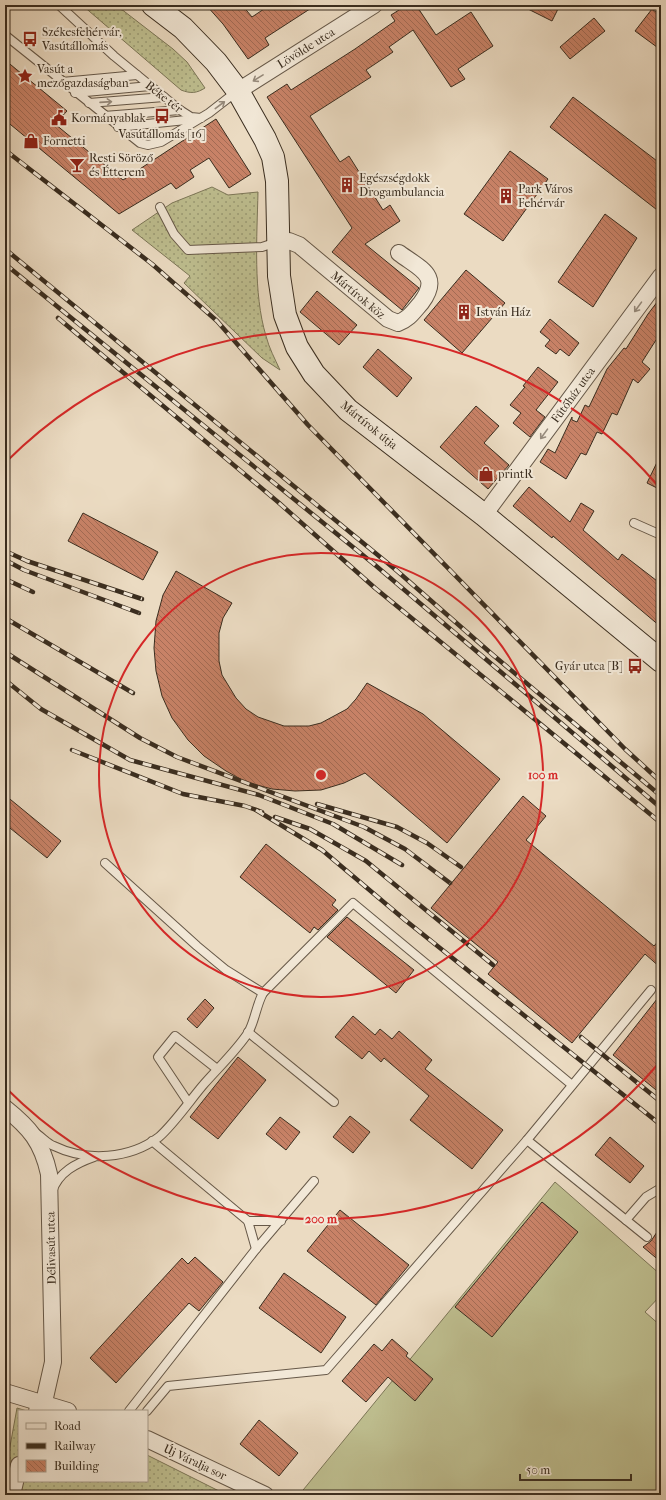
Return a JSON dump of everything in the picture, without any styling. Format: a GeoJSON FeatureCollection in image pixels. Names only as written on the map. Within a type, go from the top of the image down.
{"type":"FeatureCollection","features":[{"type":"Feature","properties":{"kind":"street"},"geometry":{"type":"LineString","coordinates":[[153,5],[183,28],[216,62],[238,91]]}},
{"type":"Feature","properties":{"kind":"street"},"geometry":{"type":"LineString","coordinates":[[169,5],[183,28]]}},
{"type":"Feature","properties":{"kind":"street","name":"Lövölde utca"},"geometry":{"type":"LineString","coordinates":[[238,91],[374,5]]}},
{"type":"Feature","properties":{"kind":"street","name":"Mártírok útja"},"geometry":{"type":"LineString","coordinates":[[238,91],[265,139],[273,157],[277,181],[279,276],[285,315],[296,347],[314,374],[348,410],[484,514],[661,661]]}},
{"type":"Feature","properties":{"kind":"street","name":"Mártírok köz"},"geometry":{"type":"LineString","coordinates":[[278,242],[289,241],[299,245],[388,320],[398,323],[408,319],[429,291],[431,283],[427,274],[399,253]]}},
{"type":"Feature","properties":{"kind":"street","name":"Fűtőház utca"},"geometry":{"type":"LineString","coordinates":[[484,514],[661,276]]}},
{"type":"Feature","properties":{"kind":"street","name":"Délivasút utca"},"geometry":{"type":"LineString","coordinates":[[5,1108],[26,1125],[42,1149],[49,1174],[53,1362],[41,1407]]}},
{"type":"Feature","properties":{"kind":"street"},"geometry":{"type":"LineString","coordinates":[[5,1392],[41,1407],[61,1410]]}},
{"type":"Feature","properties":{"kind":"street","name":"Új Váralja sor"},"geometry":{"type":"LineString","coordinates":[[148,1439],[266,1495]]}},
{"type":"Feature","properties":{"kind":"street"},"geometry":{"type":"LineString","coordinates":[[12,1495],[18,1469]]}},
{"type":"Feature","properties":{"kind":"lane","name":"Béke tér"},"geometry":{"type":"LineString","coordinates":[[59,5],[114,56],[180,110],[191,117],[201,118]]}},
{"type":"Feature","properties":{"kind":"lane","name":"Béke tér"},"geometry":{"type":"LineString","coordinates":[[5,35],[75,93],[140,143],[155,144],[161,142],[201,118],[238,91]]}},
{"type":"Feature","properties":{"kind":"lane"},"geometry":{"type":"LineString","coordinates":[[62,82],[137,75]]}},
{"type":"Feature","properties":{"kind":"lane"},"geometry":{"type":"LineString","coordinates":[[75,93],[150,86]]}},
{"type":"Feature","properties":{"kind":"lane"},"geometry":{"type":"LineString","coordinates":[[89,103],[164,97]]}},
{"type":"Feature","properties":{"kind":"lane"},"geometry":{"type":"LineString","coordinates":[[104,116],[180,110]]}},
{"type":"Feature","properties":{"kind":"lane"},"geometry":{"type":"LineString","coordinates":[[118,127],[201,118]]}},
{"type":"Feature","properties":{"kind":"lane"},"geometry":{"type":"LineString","coordinates":[[160,207],[174,234],[188,250],[262,248],[278,242]]}},
{"type":"Feature","properties":{"kind":"lane"},"geometry":{"type":"LineString","coordinates":[[634,523],[661,535]]}},
{"type":"Feature","properties":{"kind":"lane"},"geometry":{"type":"LineString","coordinates":[[105,863],[197,946],[226,970],[263,993]]}},
{"type":"Feature","properties":{"kind":"lane"},"geometry":{"type":"LineString","coordinates":[[26,1125],[53,1146],[68,1152],[94,1156],[119,1154],[152,1141],[160,1136],[248,1032],[257,1004],[263,993],[354,903],[572,1085]]}},
{"type":"Feature","properties":{"kind":"lane"},"geometry":{"type":"LineString","coordinates":[[148,1410],[168,1386],[326,1370],[526,1140],[651,990]]}},
{"type":"Feature","properties":{"kind":"lane"},"geometry":{"type":"LineString","coordinates":[[248,1032],[334,1102]]}},
{"type":"Feature","properties":{"kind":"lane"},"geometry":{"type":"LineString","coordinates":[[188,1102],[158,1057],[175,1036],[217,1069]]}},
{"type":"Feature","properties":{"kind":"lane"},"geometry":{"type":"LineString","coordinates":[[526,1140],[647,1237]]}},
{"type":"Feature","properties":{"kind":"lane"},"geometry":{"type":"LineString","coordinates":[[152,1141],[248,1221],[256,1249]]}},
{"type":"Feature","properties":{"kind":"lane"},"geometry":{"type":"LineString","coordinates":[[50,1202],[53,1188],[62,1176],[79,1162],[94,1156]]}},
{"type":"Feature","properties":{"kind":"lane"},"geometry":{"type":"LineString","coordinates":[[130,1410],[256,1249],[314,1181]]}},
{"type":"Feature","properties":{"kind":"lane"},"geometry":{"type":"LineString","coordinates":[[626,1220],[646,1197],[661,1188]]}},
{"type":"Feature","properties":{"kind":"lane"},"geometry":{"type":"LineString","coordinates":[[248,1221],[281,1221]]}},
{"type":"Feature","properties":{"kind":"green space"},"geometry":{"type":"Polygon","coordinates":[[[82,5],[116,5],[173,49],[187,62],[205,88],[194,92],[181,90],[82,5]]]}},
{"type":"Feature","properties":{"kind":"green space"},"geometry":{"type":"Polygon","coordinates":[[[212,187],[228,195],[258,192],[257,283],[259,302],[267,340],[280,370],[262,358],[184,283],[190,276],[132,230],[172,203],[212,187]]]}},
{"type":"Feature","properties":{"kind":"green space"},"geometry":{"type":"Polygon","coordinates":[[[555,1182],[661,1275],[661,1295],[645,1312],[661,1326],[661,1495],[299,1495],[555,1182]]]}},
{"type":"Feature","properties":{"kind":"green space"},"geometry":{"type":"Polygon","coordinates":[[[17,1408],[24,1410],[18,1410],[18,1482],[148,1482],[148,1456],[227,1495],[5,1495],[5,1474],[17,1408]]]}},
{"type":"Feature","properties":{"kind":"building"},"geometry":{"type":"Polygon","coordinates":[[[206,5],[242,5],[252,17],[270,5],[316,5],[265,38],[269,45],[248,59],[223,24],[206,5]]]}},
{"type":"Feature","properties":{"kind":"building"},"geometry":{"type":"Polygon","coordinates":[[[407,5],[416,5],[436,35],[471,12],[493,46],[458,69],[465,79],[451,87],[413,30],[389,47],[393,52],[366,70],[371,77],[310,116],[340,162],[349,156],[383,210],[390,205],[400,221],[365,244],[419,288],[402,310],[332,252],[352,228],[267,97],[287,84],[291,90],[355,49],[395,21],[391,15],[407,5]]]}},
{"type":"Feature","properties":{"kind":"building"},"geometry":{"type":"Polygon","coordinates":[[[520,5],[560,5],[552,21],[520,5]]]}},
{"type":"Feature","properties":{"kind":"building"},"geometry":{"type":"Polygon","coordinates":[[[652,9],[661,16],[661,50],[635,31],[652,9]]]}},
{"type":"Feature","properties":{"kind":"building"},"geometry":{"type":"Polygon","coordinates":[[[594,18],[605,31],[570,59],[560,47],[594,18]]]}},
{"type":"Feature","properties":{"kind":"building"},"geometry":{"type":"Polygon","coordinates":[[[5,60],[67,111],[55,124],[123,180],[216,119],[251,174],[229,188],[209,158],[190,170],[194,177],[176,189],[171,183],[119,214],[5,120],[5,60]]]}},
{"type":"Feature","properties":{"kind":"building","name":"Park Város Fehérvár"},"geometry":{"type":"Polygon","coordinates":[[[573,97],[661,164],[661,213],[550,127],[573,97]]]}},
{"type":"Feature","properties":{"kind":"building","name":"Park Város Fehérvár"},"geometry":{"type":"Polygon","coordinates":[[[510,151],[548,179],[503,241],[464,214],[510,151]]]}},
{"type":"Feature","properties":{"kind":"building","name":"Park Város Fehérvár"},"geometry":{"type":"Polygon","coordinates":[[[605,214],[637,238],[593,307],[558,282],[605,214]]]}},
{"type":"Feature","properties":{"kind":"building","name":"István Ház"},"geometry":{"type":"Polygon","coordinates":[[[466,270],[505,303],[462,353],[424,320],[466,270]]]}},
{"type":"Feature","properties":{"kind":"building"},"geometry":{"type":"Polygon","coordinates":[[[317,291],[357,325],[339,345],[300,312],[317,291]]]}},
{"type":"Feature","properties":{"kind":"building"},"geometry":{"type":"Polygon","coordinates":[[[661,297],[661,344],[656,340],[642,362],[650,369],[638,383],[633,379],[617,415],[612,413],[602,434],[597,432],[586,455],[581,453],[566,479],[540,462],[548,449],[555,453],[572,417],[572,420],[577,422],[585,405],[589,407],[607,369],[624,348],[626,349],[648,314],[661,297]]]}},
{"type":"Feature","properties":{"kind":"building"},"geometry":{"type":"Polygon","coordinates":[[[550,319],[579,343],[569,356],[560,349],[556,354],[545,346],[550,340],[540,332],[550,319]]]}},
{"type":"Feature","properties":{"kind":"building"},"geometry":{"type":"Polygon","coordinates":[[[378,349],[412,378],[397,397],[363,367],[378,349]]]}},
{"type":"Feature","properties":{"kind":"building"},"geometry":{"type":"Polygon","coordinates":[[[538,367],[558,382],[536,410],[545,417],[530,437],[513,423],[521,413],[510,405],[525,387],[523,386],[538,367]]]}},
{"type":"Feature","properties":{"kind":"building"},"geometry":{"type":"Polygon","coordinates":[[[476,406],[499,426],[484,443],[509,465],[488,489],[440,447],[476,406]]]}},
{"type":"Feature","properties":{"kind":"building"},"geometry":{"type":"Polygon","coordinates":[[[661,454],[661,490],[647,483],[661,454]]]}},
{"type":"Feature","properties":{"kind":"building"},"geometry":{"type":"Polygon","coordinates":[[[529,487],[570,522],[581,503],[594,511],[583,530],[618,560],[622,554],[661,584],[661,627],[553,536],[552,538],[513,506],[529,487]]]}},
{"type":"Feature","properties":{"kind":"building"},"geometry":{"type":"Polygon","coordinates":[[[83,513],[158,552],[143,580],[68,541],[83,513]]]}},
{"type":"Feature","properties":{"kind":"building"},"geometry":{"type":"Polygon","coordinates":[[[176,571],[232,603],[223,618],[219,633],[219,661],[222,675],[236,698],[246,709],[258,717],[284,726],[309,726],[321,723],[347,709],[367,683],[423,714],[500,779],[447,843],[365,773],[344,783],[321,790],[295,791],[272,789],[246,782],[226,771],[204,756],[188,740],[172,718],[162,696],[156,671],[154,648],[156,621],[163,595],[176,571]]]}},
{"type":"Feature","properties":{"kind":"building"},"geometry":{"type":"Polygon","coordinates":[[[5,795],[61,841],[47,858],[5,824],[5,795]]]}},
{"type":"Feature","properties":{"kind":"building"},"geometry":{"type":"Polygon","coordinates":[[[523,796],[546,816],[526,840],[654,946],[661,938],[661,968],[645,954],[572,1043],[488,974],[498,962],[431,908],[523,796]]]}},
{"type":"Feature","properties":{"kind":"building"},"geometry":{"type":"Polygon","coordinates":[[[266,844],[336,900],[332,905],[338,910],[318,930],[314,927],[310,933],[240,877],[266,844]]]}},
{"type":"Feature","properties":{"kind":"building"},"geometry":{"type":"Polygon","coordinates":[[[347,917],[414,970],[396,993],[327,937],[347,917]]]}},
{"type":"Feature","properties":{"kind":"building"},"geometry":{"type":"Polygon","coordinates":[[[661,994],[661,1094],[613,1055],[661,994]]]}},
{"type":"Feature","properties":{"kind":"building"},"geometry":{"type":"Polygon","coordinates":[[[205,999],[214,1008],[197,1028],[187,1019],[205,999]]]}},
{"type":"Feature","properties":{"kind":"building"},"geometry":{"type":"Polygon","coordinates":[[[353,1016],[375,1035],[380,1029],[392,1039],[399,1031],[432,1060],[425,1069],[503,1130],[472,1169],[410,1120],[429,1096],[384,1058],[381,1062],[369,1051],[362,1059],[335,1037],[353,1016]]]}},
{"type":"Feature","properties":{"kind":"building"},"geometry":{"type":"Polygon","coordinates":[[[238,1057],[266,1080],[218,1139],[190,1117],[238,1057]]]}},
{"type":"Feature","properties":{"kind":"building"},"geometry":{"type":"Polygon","coordinates":[[[350,1116],[370,1132],[353,1153],[333,1137],[350,1116]]]}},
{"type":"Feature","properties":{"kind":"building"},"geometry":{"type":"Polygon","coordinates":[[[280,1117],[300,1132],[286,1150],[266,1134],[280,1117]]]}},
{"type":"Feature","properties":{"kind":"building"},"geometry":{"type":"Polygon","coordinates":[[[610,1137],[644,1166],[630,1183],[595,1155],[610,1137]]]}},
{"type":"Feature","properties":{"kind":"building"},"geometry":{"type":"Polygon","coordinates":[[[542,1202],[578,1232],[492,1337],[455,1307],[542,1202]]]}},
{"type":"Feature","properties":{"kind":"building"},"geometry":{"type":"Polygon","coordinates":[[[340,1210],[409,1265],[376,1305],[307,1251],[340,1210]]]}},
{"type":"Feature","properties":{"kind":"building"},"geometry":{"type":"Polygon","coordinates":[[[661,1226],[661,1262],[643,1247],[651,1241],[661,1226]]]}},
{"type":"Feature","properties":{"kind":"building"},"geometry":{"type":"Polygon","coordinates":[[[195,1257],[223,1282],[199,1311],[189,1303],[116,1383],[90,1358],[182,1258],[188,1264],[195,1257]]]}},
{"type":"Feature","properties":{"kind":"building"},"geometry":{"type":"Polygon","coordinates":[[[284,1273],[346,1317],[321,1353],[259,1308],[284,1273]]]}},
{"type":"Feature","properties":{"kind":"building"},"geometry":{"type":"Polygon","coordinates":[[[392,1339],[408,1353],[406,1356],[433,1379],[415,1401],[388,1377],[366,1402],[342,1381],[374,1344],[382,1351],[392,1339]]]}},
{"type":"Feature","properties":{"kind":"building"},"geometry":{"type":"Polygon","coordinates":[[[259,1420],[298,1453],[279,1476],[240,1444],[259,1420]]]}},
{"type":"Feature","properties":{"kind":"railway"},"geometry":{"type":"LineString","coordinates":[[5,150],[152,264],[217,321],[308,425],[625,749],[661,782]]}},
{"type":"Feature","properties":{"kind":"railway"},"geometry":{"type":"LineString","coordinates":[[5,249],[396,570],[493,655],[661,796]]}},
{"type":"Feature","properties":{"kind":"railway"},"geometry":{"type":"LineString","coordinates":[[5,264],[375,565],[661,808]]}},
{"type":"Feature","properties":{"kind":"railway"},"geometry":{"type":"LineString","coordinates":[[58,318],[278,502],[375,588],[661,823]]}},
{"type":"Feature","properties":{"kind":"railway"},"geometry":{"type":"LineString","coordinates":[[5,551],[27,561],[142,599]]}},
{"type":"Feature","properties":{"kind":"railway"},"geometry":{"type":"LineString","coordinates":[[5,560],[24,570],[139,613]]}},
{"type":"Feature","properties":{"kind":"railway"},"geometry":{"type":"LineString","coordinates":[[5,579],[33,592]]}},
{"type":"Feature","properties":{"kind":"railway"},"geometry":{"type":"LineString","coordinates":[[5,618],[133,693]]}},
{"type":"Feature","properties":{"kind":"railway"},"geometry":{"type":"LineString","coordinates":[[5,652],[140,738],[177,757],[364,827],[405,849],[450,883]]}},
{"type":"Feature","properties":{"kind":"railway"},"geometry":{"type":"LineString","coordinates":[[5,680],[41,709],[130,760],[259,795],[333,824],[402,865]]}},
{"type":"Feature","properties":{"kind":"railway"},"geometry":{"type":"LineString","coordinates":[[72,750],[183,794],[245,806],[262,812]]}},
{"type":"Feature","properties":{"kind":"railway"},"geometry":{"type":"LineString","coordinates":[[317,804],[397,827],[427,843],[461,867]]}},
{"type":"Feature","properties":{"kind":"railway"},"geometry":{"type":"LineString","coordinates":[[256,810],[322,850],[405,920],[661,1125]]}},
{"type":"Feature","properties":{"kind":"railway"},"geometry":{"type":"LineString","coordinates":[[275,817],[310,829],[366,861],[493,965]]}},
{"type":"Feature","properties":{"kind":"railway"},"geometry":{"type":"LineString","coordinates":[[581,1037],[661,1102]]}},
{"type":"Feature","properties":{"kind":"place","name":"Székesfehérvár, Vasútállomás"},"geometry":{"type":"Point","coordinates":[30,39]}},
{"type":"Feature","properties":{"kind":"place","name":"Vasút a mezőgazdaságban"},"geometry":{"type":"Point","coordinates":[25,76]}},
{"type":"Feature","properties":{"kind":"place","name":"Vasútállomás [16]"},"geometry":{"type":"Point","coordinates":[162,116]}},
{"type":"Feature","properties":{"kind":"place","name":"Kormányablak"},"geometry":{"type":"Point","coordinates":[59,118]}},
{"type":"Feature","properties":{"kind":"place","name":"Fornetti"},"geometry":{"type":"Point","coordinates":[31,141]}},
{"type":"Feature","properties":{"kind":"place","name":"Resti Söröző és Étterem"},"geometry":{"type":"Point","coordinates":[77,165]}},
{"type":"Feature","properties":{"kind":"place","name":"Egészségdokk Drogambulancia"},"geometry":{"type":"Point","coordinates":[347,185]}},
{"type":"Feature","properties":{"kind":"place","name":"Park Város Fehérvár"},"geometry":{"type":"Point","coordinates":[506,196]}},
{"type":"Feature","properties":{"kind":"place","name":"István Ház"},"geometry":{"type":"Point","coordinates":[464,312]}},
{"type":"Feature","properties":{"kind":"place","name":"printR"},"geometry":{"type":"Point","coordinates":[486,474]}},
{"type":"Feature","properties":{"kind":"place","name":"Gyár utca [B]"},"geometry":{"type":"Point","coordinates":[635,666]}}]}
